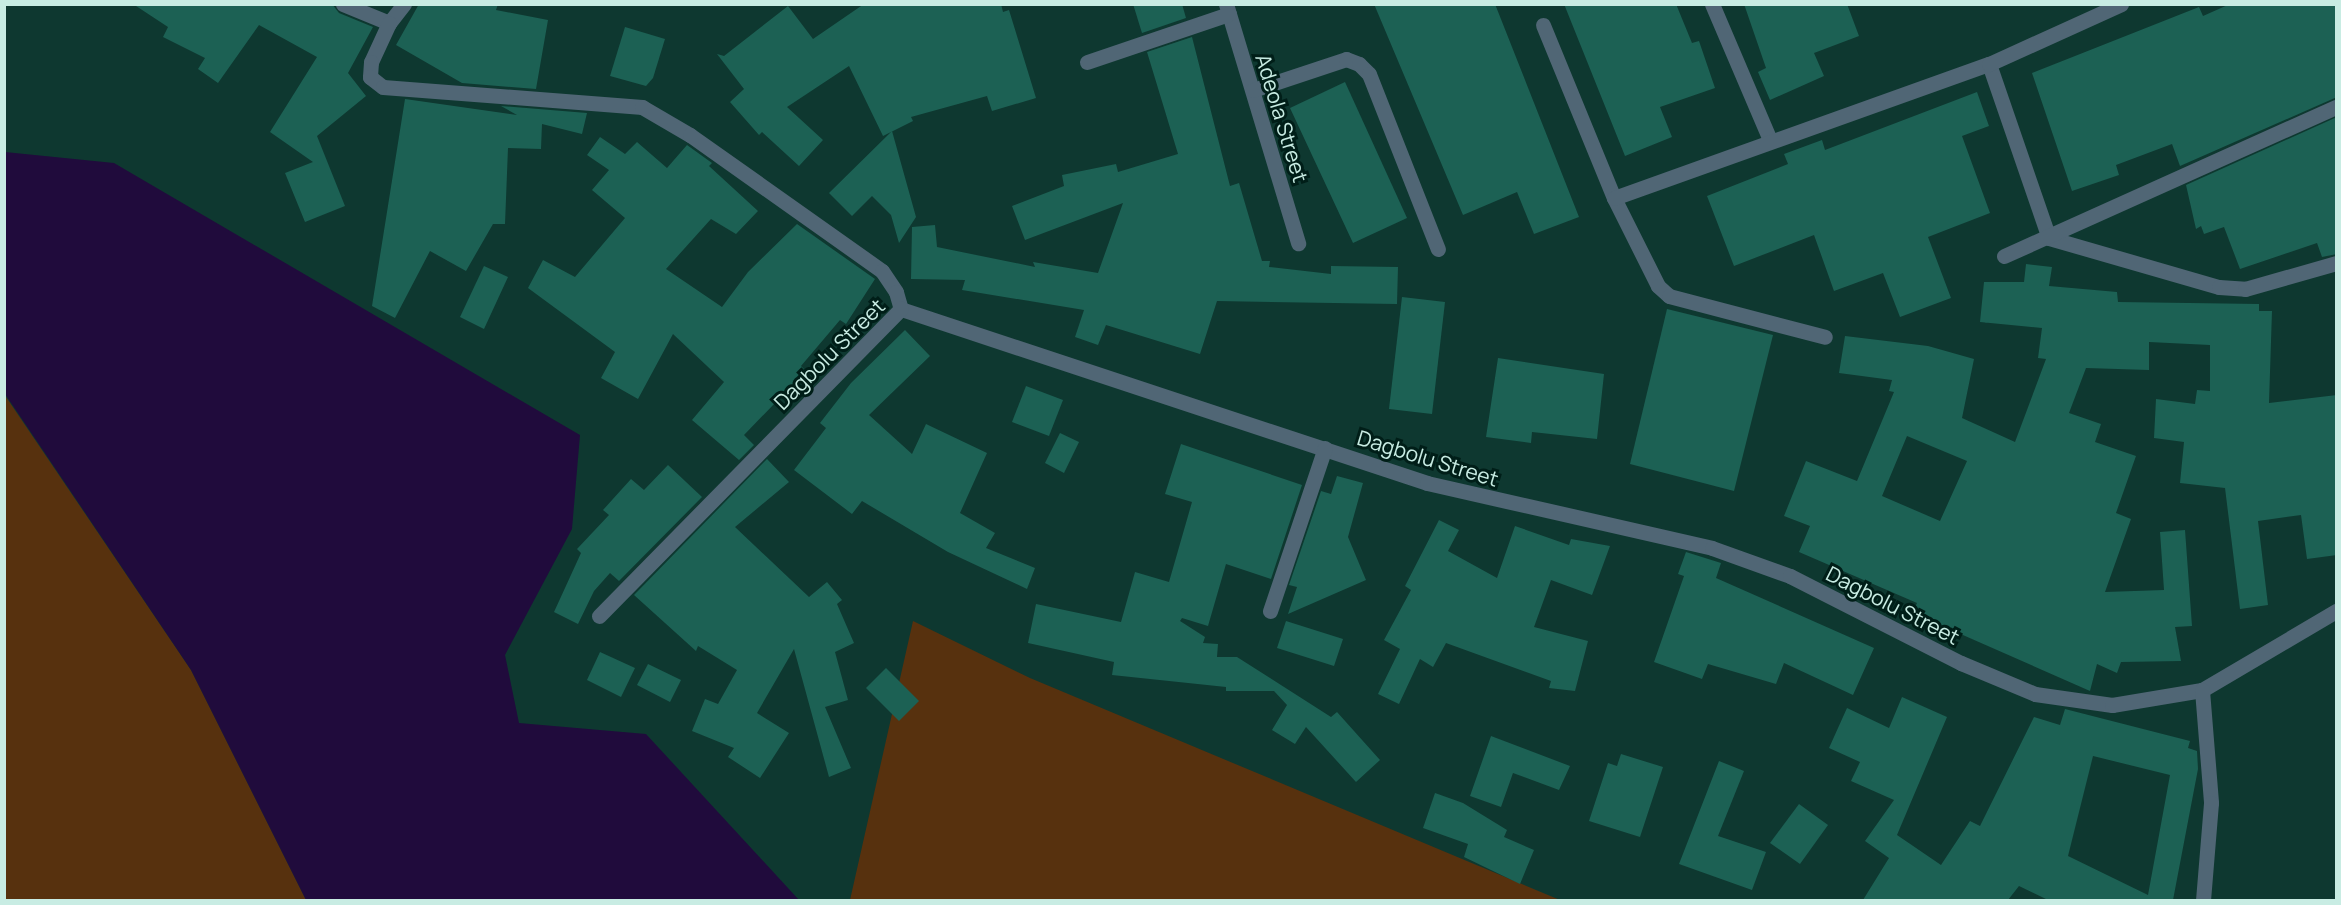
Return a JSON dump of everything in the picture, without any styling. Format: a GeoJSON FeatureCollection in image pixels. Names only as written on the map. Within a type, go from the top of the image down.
{"type":"FeatureCollection","features":[{"type":"Feature","properties":{"kind":"street"},"geometry":{"type":"LineString","coordinates":[[343,4],[389,23]]}},
{"type":"Feature","properties":{"kind":"street"},"geometry":{"type":"LineString","coordinates":[[404,4],[389,23],[370,62],[370,77],[383,87],[642,107],[690,135],[882,271],[896,292],[900,309]]}},
{"type":"Feature","properties":{"kind":"street"},"geometry":{"type":"LineString","coordinates":[[1712,4],[1770,140]]}},
{"type":"Feature","properties":{"kind":"street"},"geometry":{"type":"LineString","coordinates":[[1614,198],[1770,140],[1989,64],[2087,11],[2121,4]]}},
{"type":"Feature","properties":{"kind":"street"},"geometry":{"type":"LineString","coordinates":[[1088,62],[1228,9]]}},
{"type":"Feature","properties":{"kind":"street","name":"Adeola Street"},"geometry":{"type":"LineString","coordinates":[[1228,9],[1298,243]]}},
{"type":"Feature","properties":{"kind":"street"},"geometry":{"type":"LineString","coordinates":[[1543,25],[1614,198],[1649,274],[1669,296],[1825,337]]}},
{"type":"Feature","properties":{"kind":"street"},"geometry":{"type":"LineString","coordinates":[[1253,90],[1346,59],[1359,64],[1368,74],[1438,249]]}},
{"type":"Feature","properties":{"kind":"street"},"geometry":{"type":"LineString","coordinates":[[1989,64],[2049,238]]}},
{"type":"Feature","properties":{"kind":"street"},"geometry":{"type":"LineString","coordinates":[[2004,256],[2049,238],[2337,107]]}},
{"type":"Feature","properties":{"kind":"street"},"geometry":{"type":"LineString","coordinates":[[2049,238],[2220,287],[2245,290],[2337,263]]}},
{"type":"Feature","properties":{"kind":"street","name":"Dagbolu Street"},"geometry":{"type":"LineString","coordinates":[[599,616],[900,309],[1504,504],[1712,548],[1790,576],[1961,663],[2035,694],[2112,705],[2202,690],[2337,611]]}},
{"type":"Feature","properties":{"kind":"street"},"geometry":{"type":"LineString","coordinates":[[1270,610],[1325,448]]}},
{"type":"Feature","properties":{"kind":"street"},"geometry":{"type":"LineString","coordinates":[[2202,690],[2211,803],[2203,900]]}},
{"type":"Feature","properties":{"kind":"shaded area"},"geometry":{"type":"Polygon","coordinates":[[[5,152],[114,163],[580,435],[572,529],[505,655],[519,723],[646,734],[799,900],[306,900],[191,670],[5,394],[5,152]]]}},
{"type":"Feature","properties":{"kind":"shaded area"},"geometry":{"type":"Polygon","coordinates":[[[4,394],[191,670],[306,900],[5,900],[4,394]]]}},
{"type":"Feature","properties":{"kind":"shaded area"},"geometry":{"type":"Polygon","coordinates":[[[913,621],[1030,678],[1560,900],[850,900],[913,621]]]}},
{"type":"Feature","properties":{"kind":"building"},"geometry":{"type":"Polygon","coordinates":[[[133,4],[332,4],[339,13],[373,27],[348,73],[366,96],[317,136],[345,206],[305,222],[285,173],[313,162],[270,132],[317,57],[259,25],[218,83],[198,69],[205,58],[163,37],[168,27],[133,4]]]}},
{"type":"Feature","properties":{"kind":"building"},"geometry":{"type":"Polygon","coordinates":[[[419,4],[498,4],[496,10],[548,20],[536,89],[462,83],[396,45],[419,4]]]}},
{"type":"Feature","properties":{"kind":"building"},"geometry":{"type":"Polygon","coordinates":[[[864,4],[1001,4],[1003,12],[1009,10],[1036,98],[992,111],[987,96],[911,117],[913,121],[883,136],[849,66],[787,107],[823,140],[799,166],[762,132],[759,135],[730,102],[744,89],[717,54],[724,56],[788,6],[813,39],[864,4]]]}},
{"type":"Feature","properties":{"kind":"building"},"geometry":{"type":"Polygon","coordinates":[[[1133,4],[1182,4],[1186,18],[1142,33],[1133,4]]]}},
{"type":"Feature","properties":{"kind":"building"},"geometry":{"type":"Polygon","coordinates":[[[1374,4],[1495,4],[1579,217],[1534,234],[1517,192],[1463,215],[1374,4]]]}},
{"type":"Feature","properties":{"kind":"building"},"geometry":{"type":"Polygon","coordinates":[[[1564,4],[1676,4],[1692,43],[1699,41],[1715,88],[1660,107],[1672,137],[1625,156],[1564,4]]]}},
{"type":"Feature","properties":{"kind":"building"},"geometry":{"type":"Polygon","coordinates":[[[1744,4],[1847,4],[1859,36],[1814,53],[1824,76],[1770,100],[1758,72],[1766,68],[1744,4]]]}},
{"type":"Feature","properties":{"kind":"building"},"geometry":{"type":"Polygon","coordinates":[[[2230,4],[2337,4],[2337,97],[2180,166],[2172,144],[2116,165],[2119,175],[2072,191],[2032,73],[2199,7],[2203,16],[2230,4]]]}},
{"type":"Feature","properties":{"kind":"building"},"geometry":{"type":"Polygon","coordinates":[[[625,27],[665,39],[653,78],[646,86],[610,76],[625,27]]]}},
{"type":"Feature","properties":{"kind":"building"},"geometry":{"type":"Polygon","coordinates":[[[1192,37],[1230,186],[1239,183],[1262,261],[1270,261],[1269,267],[1331,274],[1331,266],[1398,267],[1397,304],[1217,301],[1200,354],[1106,325],[1098,345],[1075,337],[1084,310],[962,290],[965,280],[911,279],[912,227],[935,225],[937,247],[1035,267],[1033,262],[1098,273],[1123,203],[1025,240],[1012,206],[1064,186],[1062,175],[1116,164],[1118,172],[1178,154],[1147,52],[1192,37]]]}},
{"type":"Feature","properties":{"kind":"building"},"geometry":{"type":"Polygon","coordinates":[[[1345,82],[1407,218],[1353,243],[1290,108],[1345,82]]]}},
{"type":"Feature","properties":{"kind":"building"},"geometry":{"type":"Polygon","coordinates":[[[1977,92],[1989,126],[1962,136],[1990,213],[1928,237],[1951,298],[1900,317],[1883,273],[1834,291],[1814,235],[1734,266],[1707,196],[1788,164],[1784,154],[1822,140],[1825,150],[1977,92]]]}},
{"type":"Feature","properties":{"kind":"building"},"geometry":{"type":"Polygon","coordinates":[[[405,99],[517,115],[501,106],[587,113],[582,134],[542,124],[541,149],[508,148],[505,224],[493,224],[466,271],[430,251],[395,318],[372,306],[405,99]]]}},
{"type":"Feature","properties":{"kind":"building"},"geometry":{"type":"Polygon","coordinates":[[[2337,117],[2337,254],[2322,257],[2317,243],[2240,269],[2224,227],[2204,234],[2201,226],[2196,229],[2186,185],[2337,117]]]}},
{"type":"Feature","properties":{"kind":"building"},"geometry":{"type":"Polygon","coordinates":[[[892,131],[916,217],[899,243],[891,215],[872,196],[852,216],[829,193],[892,131]]]}},
{"type":"Feature","properties":{"kind":"building"},"geometry":{"type":"Polygon","coordinates":[[[600,137],[625,154],[637,142],[667,168],[687,145],[712,163],[709,166],[758,211],[736,234],[711,219],[666,269],[722,307],[748,272],[797,224],[875,279],[846,324],[840,320],[801,366],[806,371],[744,435],[754,445],[739,460],[692,420],[724,382],[673,334],[638,399],[601,378],[615,352],[528,288],[543,260],[575,277],[625,218],[592,190],[609,170],[587,155],[600,137]]]}},
{"type":"Feature","properties":{"kind":"building"},"geometry":{"type":"Polygon","coordinates":[[[2026,264],[2052,267],[2049,286],[2117,292],[2118,302],[2259,304],[2259,311],[2272,311],[2269,403],[2337,395],[2337,555],[2307,559],[2301,515],[2258,521],[2268,605],[2240,609],[2225,488],[2180,483],[2184,442],[2154,438],[2156,399],[2195,404],[2197,390],[2210,391],[2210,345],[2149,342],[2149,370],[2086,368],[2069,413],[2101,424],[2095,442],[2136,456],[2116,513],[2131,519],[2105,592],[2164,590],[2160,532],[2185,530],[2192,626],[2175,627],[2181,661],[2121,662],[2117,673],[2097,664],[2090,691],[1931,621],[1913,612],[1917,603],[1799,552],[1810,526],[1784,516],[1806,461],[1857,481],[1894,392],[1889,391],[1892,380],[1839,373],[1845,336],[1928,346],[1974,359],[1962,418],[2015,442],[2046,359],[2038,358],[2042,328],[1980,322],[1984,282],[2024,282],[2026,264]],[[1907,436],[1882,496],[1940,521],[1967,461],[1907,436]]]}},
{"type":"Feature","properties":{"kind":"building"},"geometry":{"type":"Polygon","coordinates":[[[484,266],[508,277],[484,329],[460,317],[484,266]]]}},
{"type":"Feature","properties":{"kind":"building"},"geometry":{"type":"Polygon","coordinates":[[[1402,297],[1445,302],[1432,414],[1389,409],[1402,297]]]}},
{"type":"Feature","properties":{"kind":"building"},"geometry":{"type":"Polygon","coordinates":[[[1667,309],[1773,335],[1734,491],[1630,464],[1667,309]]]}},
{"type":"Feature","properties":{"kind":"building"},"geometry":{"type":"Polygon","coordinates":[[[905,330],[930,356],[869,415],[912,454],[926,424],[987,453],[960,513],[995,533],[986,548],[1035,568],[1027,589],[948,552],[862,501],[852,514],[794,470],[826,428],[820,423],[851,383],[905,330]]]}},
{"type":"Feature","properties":{"kind":"building"},"geometry":{"type":"Polygon","coordinates":[[[1498,358],[1604,374],[1597,439],[1532,432],[1531,443],[1486,437],[1498,358]]]}},
{"type":"Feature","properties":{"kind":"building"},"geometry":{"type":"Polygon","coordinates":[[[1026,386],[1063,400],[1049,436],[1012,422],[1026,386]]]}},
{"type":"Feature","properties":{"kind":"building"},"geometry":{"type":"Polygon","coordinates":[[[1060,433],[1079,442],[1064,473],[1045,463],[1060,433]]]}},
{"type":"Feature","properties":{"kind":"building"},"geometry":{"type":"Polygon","coordinates":[[[1181,444],[1302,485],[1271,579],[1226,564],[1208,626],[1182,618],[1180,621],[1205,637],[1203,643],[1218,644],[1217,657],[1237,657],[1331,717],[1337,712],[1380,760],[1356,782],[1306,727],[1295,744],[1272,730],[1287,705],[1274,691],[1226,691],[1226,687],[1112,675],[1114,662],[1028,643],[1036,604],[1121,622],[1135,572],[1169,582],[1192,502],[1165,494],[1181,444]]]}},
{"type":"Feature","properties":{"kind":"building"},"geometry":{"type":"Polygon","coordinates":[[[767,459],[789,482],[735,527],[809,597],[827,582],[842,600],[837,604],[854,643],[835,652],[848,700],[825,707],[851,768],[829,777],[794,649],[757,713],[789,733],[760,778],[728,757],[734,748],[692,731],[705,699],[718,704],[737,670],[698,646],[696,651],[634,595],[767,459]]]}},
{"type":"Feature","properties":{"kind":"building"},"geometry":{"type":"Polygon","coordinates":[[[668,465],[702,497],[619,581],[610,573],[594,591],[578,624],[554,612],[581,553],[577,549],[609,515],[603,510],[631,479],[644,490],[668,465]]]}},
{"type":"Feature","properties":{"kind":"building"},"geometry":{"type":"Polygon","coordinates":[[[1337,476],[1363,483],[1348,537],[1366,580],[1288,614],[1297,587],[1289,585],[1321,491],[1331,494],[1337,476]]]}},
{"type":"Feature","properties":{"kind":"building"},"geometry":{"type":"Polygon","coordinates":[[[1439,520],[1459,530],[1448,551],[1497,578],[1515,526],[1569,545],[1571,539],[1610,546],[1592,595],[1551,580],[1534,627],[1588,641],[1575,691],[1549,688],[1551,681],[1446,643],[1433,667],[1420,659],[1399,704],[1378,694],[1400,649],[1384,640],[1411,590],[1405,586],[1439,520]]]}},
{"type":"Feature","properties":{"kind":"building"},"geometry":{"type":"Polygon","coordinates":[[[1686,552],[1721,563],[1716,578],[1874,648],[1853,695],[1784,663],[1776,684],[1708,664],[1702,679],[1654,662],[1684,576],[1678,574],[1686,552]]]}},
{"type":"Feature","properties":{"kind":"building"},"geometry":{"type":"Polygon","coordinates":[[[1286,621],[1343,639],[1334,666],[1277,648],[1286,621]]]}},
{"type":"Feature","properties":{"kind":"building"},"geometry":{"type":"Polygon","coordinates":[[[600,652],[635,668],[621,697],[587,680],[600,652]]]}},
{"type":"Feature","properties":{"kind":"building"},"geometry":{"type":"Polygon","coordinates":[[[648,664],[681,680],[670,702],[637,685],[648,664]]]}},
{"type":"Feature","properties":{"kind":"building"},"geometry":{"type":"Polygon","coordinates":[[[886,668],[919,701],[899,721],[866,688],[886,668]]]}},
{"type":"Feature","properties":{"kind":"building"},"geometry":{"type":"Polygon","coordinates":[[[1902,697],[1947,717],[1897,835],[1941,865],[1970,821],[1980,826],[2034,717],[2060,725],[2065,709],[2190,741],[2188,748],[2197,751],[2198,769],[2173,900],[2048,900],[2019,886],[2008,900],[1863,900],[1889,858],[1865,841],[1894,800],[1851,781],[1860,762],[1829,748],[1847,708],[1889,728],[1902,697]],[[2093,756],[2068,856],[2148,895],[2170,775],[2093,756]]]}},
{"type":"Feature","properties":{"kind":"building"},"geometry":{"type":"Polygon","coordinates":[[[1491,736],[1570,766],[1559,790],[1513,773],[1501,807],[1470,796],[1491,736]]]}},
{"type":"Feature","properties":{"kind":"building"},"geometry":{"type":"Polygon","coordinates":[[[1621,754],[1663,767],[1640,837],[1589,821],[1608,763],[1617,766],[1621,754]]]}},
{"type":"Feature","properties":{"kind":"building"},"geometry":{"type":"Polygon","coordinates":[[[1719,761],[1744,771],[1718,836],[1766,852],[1752,890],[1679,864],[1719,761]]]}},
{"type":"Feature","properties":{"kind":"building"},"geometry":{"type":"Polygon","coordinates":[[[1435,793],[1463,803],[1507,830],[1504,837],[1534,850],[1520,884],[1464,857],[1468,844],[1423,828],[1435,793]]]}},
{"type":"Feature","properties":{"kind":"building"},"geometry":{"type":"Polygon","coordinates":[[[1799,804],[1828,825],[1800,864],[1770,843],[1799,804]]]}}]}
